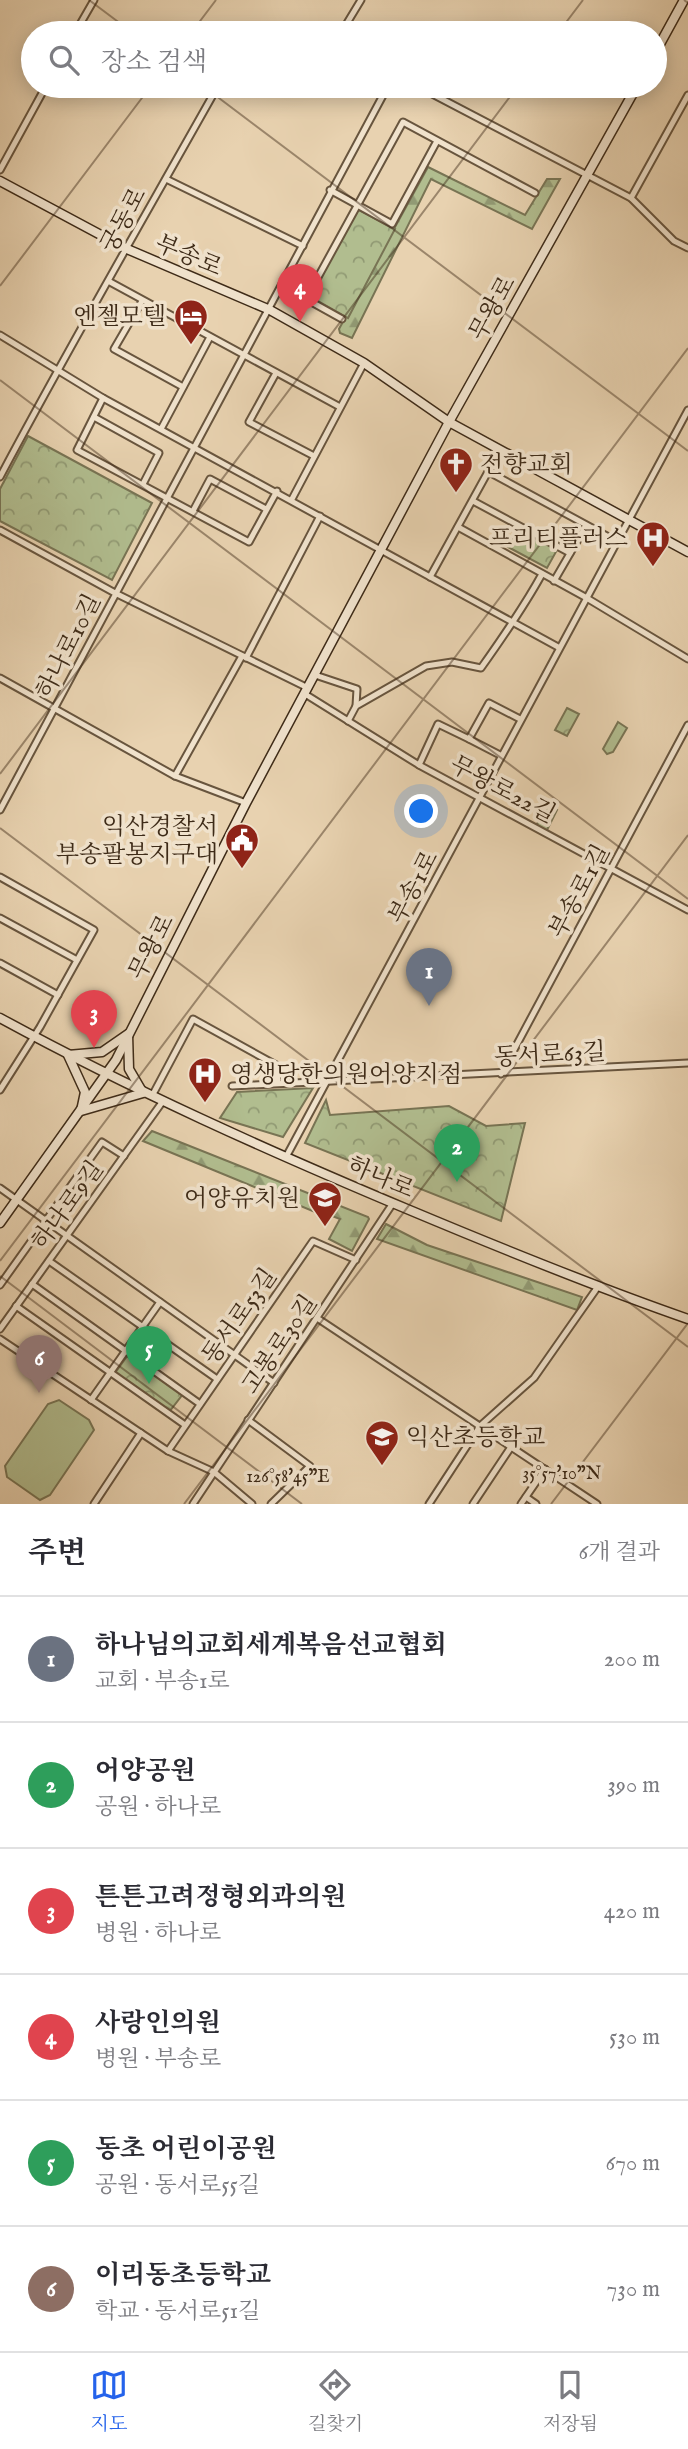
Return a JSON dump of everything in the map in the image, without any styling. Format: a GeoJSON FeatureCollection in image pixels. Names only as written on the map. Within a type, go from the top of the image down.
{"type":"FeatureCollection","features":[{"type":"Feature","properties":{"kind":"street"},"geometry":{"type":"LineString","coordinates":[[82,21],[94,0]]}},
{"type":"Feature","properties":{"kind":"street"},"geometry":{"type":"LineString","coordinates":[[348,21],[361,0]]}},
{"type":"Feature","properties":{"kind":"street"},"geometry":{"type":"LineString","coordinates":[[667,31],[684,0]]}},
{"type":"Feature","properties":{"kind":"street"},"geometry":{"type":"LineString","coordinates":[[631,198],[688,95]]}},
{"type":"Feature","properties":{"kind":"street"},"geometry":{"type":"LineString","coordinates":[[0,170],[39,98]]}},
{"type":"Feature","properties":{"kind":"street","name":"궁동로"},"geometry":{"type":"LineString","coordinates":[[0,477],[211,98]]}},
{"type":"Feature","properties":{"kind":"street","name":"하나로10길"},"geometry":{"type":"LineString","coordinates":[[0,810],[381,98]]}},
{"type":"Feature","properties":{"kind":"street"},"geometry":{"type":"LineString","coordinates":[[440,98],[631,198],[674,241],[688,248]]}},
{"type":"Feature","properties":{"kind":"street","name":"무왕로"},"geometry":{"type":"LineString","coordinates":[[0,1223],[107,1075],[246,803],[449,422],[631,98]]}},
{"type":"Feature","properties":{"kind":"street"},"geometry":{"type":"LineString","coordinates":[[342,319],[306,299],[403,122],[535,193]]}},
{"type":"Feature","properties":{"kind":"street"},"geometry":{"type":"LineString","coordinates":[[330,191],[392,224],[437,141]]}},
{"type":"Feature","properties":{"kind":"street"},"geometry":{"type":"LineString","coordinates":[[166,179],[303,246]]}},
{"type":"Feature","properties":{"kind":"street","name":"부송로"},"geometry":{"type":"LineString","coordinates":[[0,181],[127,249],[270,310],[364,363],[449,422],[688,552]]}},
{"type":"Feature","properties":{"kind":"street"},"geometry":{"type":"LineString","coordinates":[[110,282],[340,407]]}},
{"type":"Feature","properties":{"kind":"street"},"geometry":{"type":"LineString","coordinates":[[142,300],[114,349],[183,387]]}},
{"type":"Feature","properties":{"kind":"street"},"geometry":{"type":"LineString","coordinates":[[0,335],[103,398],[292,499],[558,647]]}},
{"type":"Feature","properties":{"kind":"street"},"geometry":{"type":"LineString","coordinates":[[161,429],[210,337]]}},
{"type":"Feature","properties":{"kind":"street"},"geometry":{"type":"LineString","coordinates":[[292,499],[364,363]]}},
{"type":"Feature","properties":{"kind":"street"},"geometry":{"type":"LineString","coordinates":[[276,373],[249,422],[314,456]]}},
{"type":"Feature","properties":{"kind":"street"},"geometry":{"type":"LineString","coordinates":[[103,398],[77,450],[248,542],[277,491]]}},
{"type":"Feature","properties":{"kind":"street","name":"부송1로"},"geometry":{"type":"LineString","coordinates":[[286,1157],[330,1081],[500,755],[688,410]]}},
{"type":"Feature","properties":{"kind":"street"},"geometry":{"type":"LineString","coordinates":[[94,417],[159,453],[143,484]]}},
{"type":"Feature","properties":{"kind":"street"},"geometry":{"type":"LineString","coordinates":[[430,577],[500,450]]}},
{"type":"Feature","properties":{"kind":"street"},"geometry":{"type":"LineString","coordinates":[[489,472],[616,541]]}},
{"type":"Feature","properties":{"kind":"street"},"geometry":{"type":"LineString","coordinates":[[193,512],[210,479],[266,509]]}},
{"type":"Feature","properties":{"kind":"street"},"geometry":{"type":"LineString","coordinates":[[473,501],[570,553]]}},
{"type":"Feature","properties":{"kind":"street"},"geometry":{"type":"LineString","coordinates":[[175,776],[244,657],[320,516]]}},
{"type":"Feature","properties":{"kind":"street"},"geometry":{"type":"LineString","coordinates":[[554,581],[586,526]]}},
{"type":"Feature","properties":{"kind":"street"},"geometry":{"type":"LineString","coordinates":[[458,527],[585,597],[688,659]]}},
{"type":"Feature","properties":{"kind":"street","name":"무왕로22길"},"geometry":{"type":"LineString","coordinates":[[0,530],[115,593],[306,691],[419,765],[688,910]]}},
{"type":"Feature","properties":{"kind":"street"},"geometry":{"type":"LineString","coordinates":[[356,706],[426,666],[452,662],[481,668],[512,622],[522,612],[542,574]]}},
{"type":"Feature","properties":{"kind":"street"},"geometry":{"type":"LineString","coordinates":[[315,674],[357,689],[356,706],[348,721]]}},
{"type":"Feature","properties":{"kind":"street"},"geometry":{"type":"LineString","coordinates":[[0,678],[175,776],[246,803]]}},
{"type":"Feature","properties":{"kind":"street"},"geometry":{"type":"LineString","coordinates":[[469,739],[489,703],[520,719]]}},
{"type":"Feature","properties":{"kind":"street"},"geometry":{"type":"LineString","coordinates":[[419,765],[438,724],[500,755]]}},
{"type":"Feature","properties":{"kind":"street","name":"부송로1길"},"geometry":{"type":"LineString","coordinates":[[501,1074],[688,725]]}},
{"type":"Feature","properties":{"kind":"street"},"geometry":{"type":"LineString","coordinates":[[0,877],[94,930],[34,1037],[0,1090]]}},
{"type":"Feature","properties":{"kind":"street"},"geometry":{"type":"LineString","coordinates":[[0,918],[77,960]]}},
{"type":"Feature","properties":{"kind":"street"},"geometry":{"type":"LineString","coordinates":[[0,963],[58,995]]}},
{"type":"Feature","properties":{"kind":"street","name":"하나로"},"geometry":{"type":"LineString","coordinates":[[0,1018],[107,1075],[286,1157],[597,1288],[688,1319]]}},
{"type":"Feature","properties":{"kind":"street"},"geometry":{"type":"LineString","coordinates":[[128,1034],[102,1052],[68,1055],[85,1092],[81,1111],[147,1094],[193,1019],[276,1065],[278,1082]]}},
{"type":"Feature","properties":{"kind":"street"},"geometry":{"type":"LineString","coordinates":[[128,1034],[129,1069],[147,1094]]}},
{"type":"Feature","properties":{"kind":"street","name":"동서로63길"},"geometry":{"type":"LineString","coordinates":[[330,1081],[688,1063]]}},
{"type":"Feature","properties":{"kind":"street"},"geometry":{"type":"LineString","coordinates":[[232,1086],[330,1081]]}},
{"type":"Feature","properties":{"kind":"street","name":"하나로9길"},"geometry":{"type":"LineString","coordinates":[[0,1329],[163,1101]]}},
{"type":"Feature","properties":{"kind":"street"},"geometry":{"type":"LineString","coordinates":[[0,1285],[102,1142],[124,1156]]}},
{"type":"Feature","properties":{"kind":"street"},"geometry":{"type":"LineString","coordinates":[[0,1188],[274,1383]]}},
{"type":"Feature","properties":{"kind":"street","name":"고봉로30길"},"geometry":{"type":"LineString","coordinates":[[193,1504],[393,1203]]}},
{"type":"Feature","properties":{"kind":"street","name":"동서로53길"},"geometry":{"type":"LineString","coordinates":[[168,1451],[313,1241],[356,1260]]}},
{"type":"Feature","properties":{"kind":"street"},"geometry":{"type":"LineString","coordinates":[[49,1261],[217,1380]]}},
{"type":"Feature","properties":{"kind":"street"},"geometry":{"type":"LineString","coordinates":[[32,1284],[200,1404]]}},
{"type":"Feature","properties":{"kind":"street"},"geometry":{"type":"LineString","coordinates":[[429,1504],[480,1426],[534,1378],[597,1288]]}},
{"type":"Feature","properties":{"kind":"street"},"geometry":{"type":"LineString","coordinates":[[91,1400],[160,1302]]}},
{"type":"Feature","properties":{"kind":"street"},"geometry":{"type":"LineString","coordinates":[[16,1307],[186,1425]]}},
{"type":"Feature","properties":{"kind":"street"},"geometry":{"type":"LineString","coordinates":[[317,1318],[597,1504]]}},
{"type":"Feature","properties":{"kind":"street"},"geometry":{"type":"LineString","coordinates":[[0,1339],[168,1451],[214,1472],[252,1504]]}},
{"type":"Feature","properties":{"kind":"street"},"geometry":{"type":"LineString","coordinates":[[248,1420],[310,1465],[271,1504]]}},
{"type":"Feature","properties":{"kind":"street"},"geometry":{"type":"LineString","coordinates":[[94,1504],[141,1433]]}},
{"type":"Feature","properties":{"kind":"street"},"geometry":{"type":"LineString","coordinates":[[473,1504],[511,1447]]}},
{"type":"Feature","properties":{"kind":"street"},"geometry":{"type":"LineString","coordinates":[[522,1504],[545,1469]]}},
{"type":"Feature","properties":{"kind":"street"},"geometry":{"type":"LineString","coordinates":[[526,1497],[536,1504]]}},
{"type":"Feature","properties":{"kind":"green space"},"geometry":{"type":"Polygon","coordinates":[[[428,167],[525,215],[547,179],[560,179],[532,229],[431,179],[352,338],[340,333],[339,329],[428,167]]]}},
{"type":"Feature","properties":{"kind":"green space"},"geometry":{"type":"Polygon","coordinates":[[[357,209],[395,229],[348,318],[311,297],[357,209]]]}},
{"type":"Feature","properties":{"kind":"green space"},"geometry":{"type":"Polygon","coordinates":[[[28,436],[152,503],[112,580],[0,521],[0,489],[28,436]]]}},
{"type":"Feature","properties":{"kind":"green space"},"geometry":{"type":"Polygon","coordinates":[[[517,529],[557,550],[547,568],[508,547],[517,529]]]}},
{"type":"Feature","properties":{"kind":"green space"},"geometry":{"type":"Polygon","coordinates":[[[567,708],[579,714],[567,736],[555,730],[567,708]]]}},
{"type":"Feature","properties":{"kind":"green space"},"geometry":{"type":"Polygon","coordinates":[[[618,722],[627,728],[613,752],[607,754],[603,749],[618,722]]]}},
{"type":"Feature","properties":{"kind":"green space"},"geometry":{"type":"Polygon","coordinates":[[[547,805],[557,810],[546,832],[536,826],[547,805]]]}},
{"type":"Feature","properties":{"kind":"green space"},"geometry":{"type":"Polygon","coordinates":[[[313,1088],[283,1137],[220,1118],[237,1092],[313,1088]]]}},
{"type":"Feature","properties":{"kind":"green space"},"geometry":{"type":"Polygon","coordinates":[[[326,1100],[330,1115],[449,1106],[486,1126],[525,1123],[501,1221],[305,1143],[326,1100]]]}},
{"type":"Feature","properties":{"kind":"green space"},"geometry":{"type":"Polygon","coordinates":[[[152,1131],[369,1219],[352,1251],[329,1239],[340,1219],[322,1212],[320,1214],[143,1141],[152,1131]]]}},
{"type":"Feature","properties":{"kind":"green space"},"geometry":{"type":"Polygon","coordinates":[[[386,1224],[427,1245],[582,1297],[577,1310],[377,1239],[386,1224]]]}},
{"type":"Feature","properties":{"kind":"green space"},"geometry":{"type":"Polygon","coordinates":[[[128,1355],[183,1394],[169,1412],[115,1373],[128,1355]]]}},
{"type":"Feature","properties":{"kind":"green space"},"geometry":{"type":"Polygon","coordinates":[[[59,1400],[89,1420],[94,1430],[50,1495],[40,1500],[7,1477],[5,1466],[48,1404],[59,1400]]]}},
{"type":"Feature","properties":{"kind":"place","name":"사랑인의원"},"geometry":{"type":"Point","coordinates":[300,322]}},
{"type":"Feature","properties":{"kind":"place","name":"엔젤모텔"},"geometry":{"type":"Point","coordinates":[191,346]}},
{"type":"Feature","properties":{"kind":"place","name":"전향교회"},"geometry":{"type":"Point","coordinates":[456,494]}},
{"type":"Feature","properties":{"kind":"place","name":"프리티플러스"},"geometry":{"type":"Point","coordinates":[653,568]}},
{"type":"Feature","properties":{"kind":"place","name":"익산경찰서 부송팔봉지구대"},"geometry":{"type":"Point","coordinates":[242,870]}},
{"type":"Feature","properties":{"kind":"place","name":"하나님의교회세계복음선교협회"},"geometry":{"type":"Point","coordinates":[429,1006]}},
{"type":"Feature","properties":{"kind":"place","name":"튼튼고려정형외과의원"},"geometry":{"type":"Point","coordinates":[94,1048]}},
{"type":"Feature","properties":{"kind":"place","name":"영생당한의원어양지점"},"geometry":{"type":"Point","coordinates":[205,1104]}},
{"type":"Feature","properties":{"kind":"place","name":"어양공원"},"geometry":{"type":"Point","coordinates":[457,1182]}},
{"type":"Feature","properties":{"kind":"place","name":"어양유치원"},"geometry":{"type":"Point","coordinates":[325,1228]}},
{"type":"Feature","properties":{"kind":"place","name":"동초 어린이공원"},"geometry":{"type":"Point","coordinates":[149,1384]}},
{"type":"Feature","properties":{"kind":"place","name":"이리동초등학교"},"geometry":{"type":"Point","coordinates":[39,1393]}},
{"type":"Feature","properties":{"kind":"place","name":"익산초등학교"},"geometry":{"type":"Point","coordinates":[382,1467]}}]}
